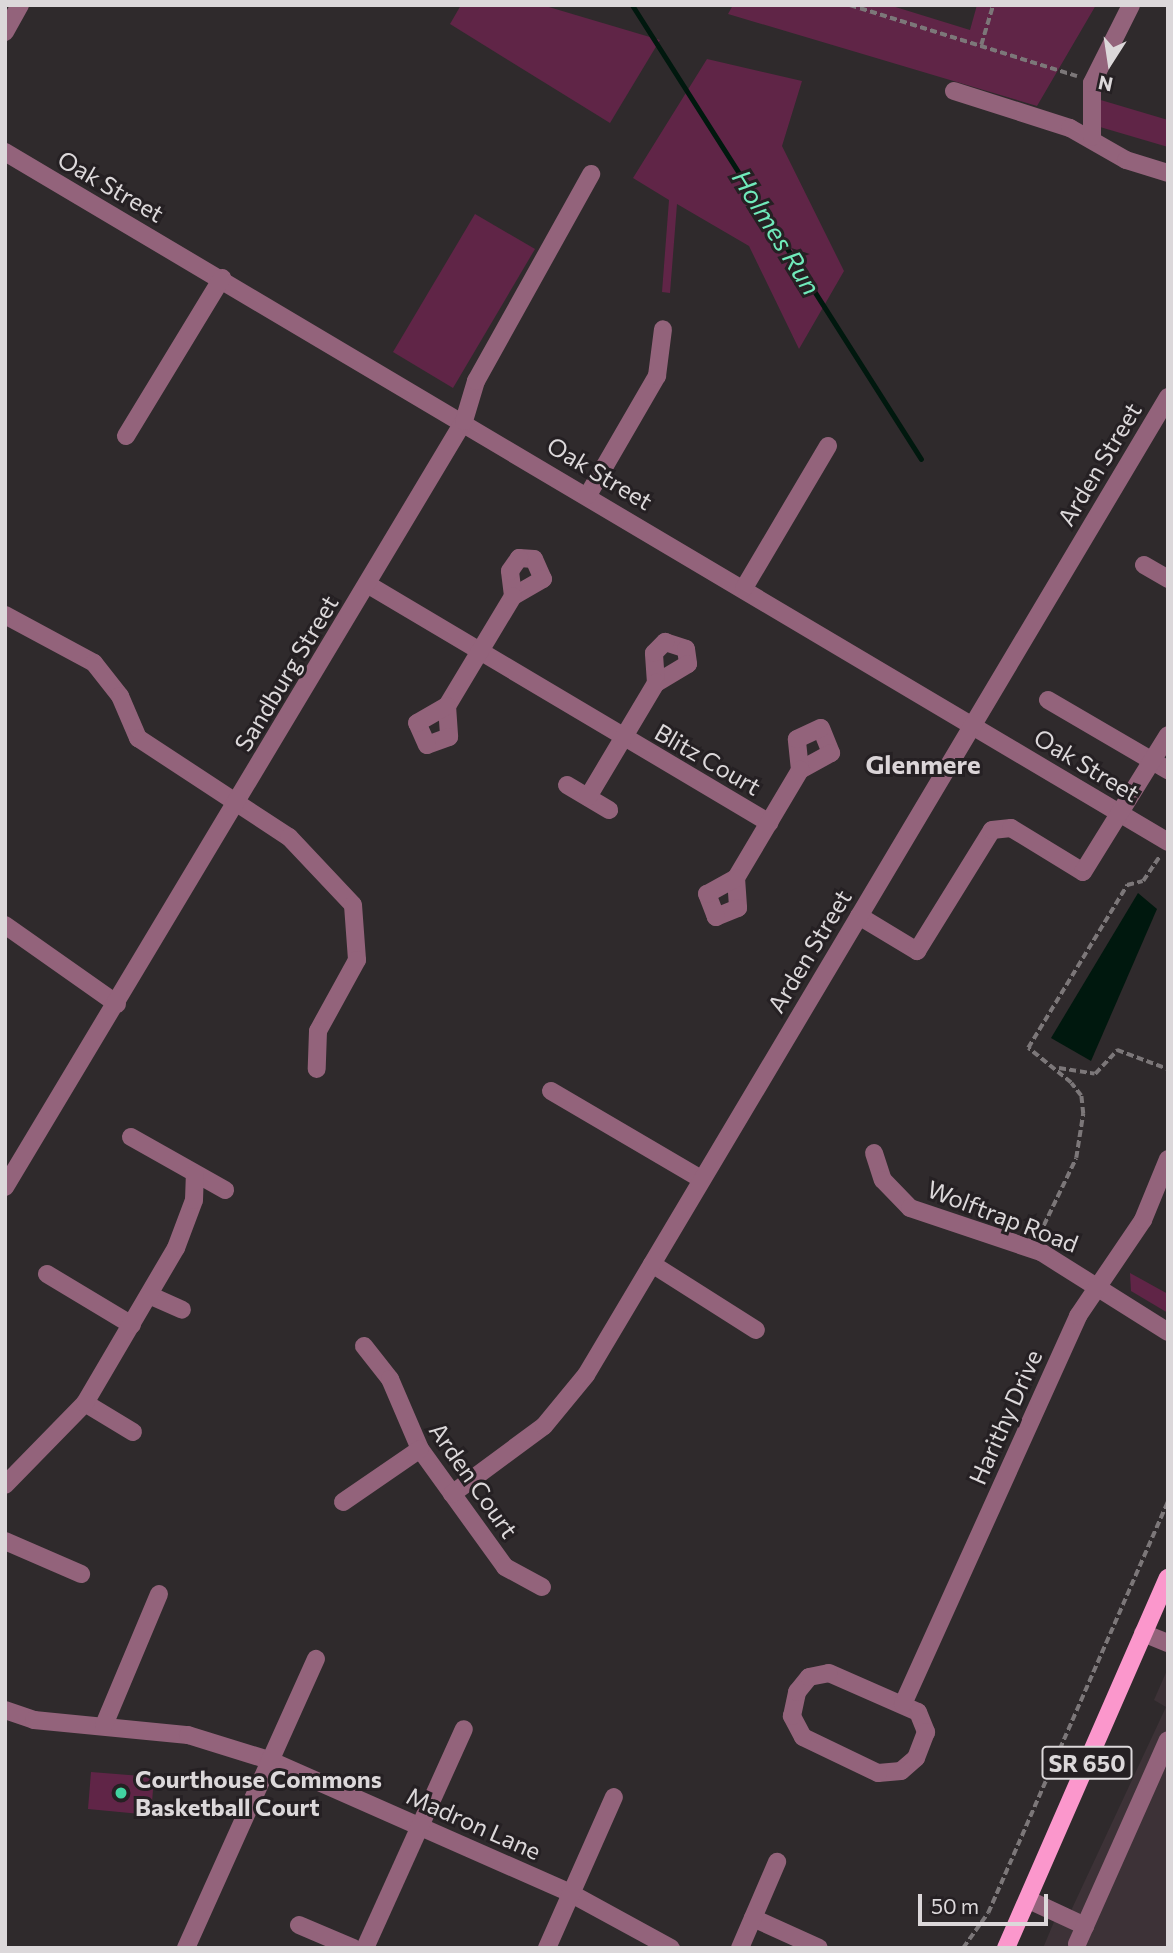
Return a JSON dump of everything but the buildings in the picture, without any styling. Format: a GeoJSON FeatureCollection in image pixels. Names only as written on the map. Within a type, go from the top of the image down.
{"type":"FeatureCollection","features":[{"type":"Feature","properties":{"kind":"main road","name":"SR 650"},"geometry":{"type":"LineString","coordinates":[[1006,1948],[1168,1578]]}},
{"type":"Feature","properties":{"kind":"street"},"geometry":{"type":"LineString","coordinates":[[5,32],[20,5]]}},
{"type":"Feature","properties":{"kind":"street"},"geometry":{"type":"LineString","coordinates":[[1092,137],[1091,83],[1130,5]]}},
{"type":"Feature","properties":{"kind":"street"},"geometry":{"type":"LineString","coordinates":[[954,91],[1092,137],[1126,160],[1168,173]]}},
{"type":"Feature","properties":{"kind":"street","name":"Oak Street"},"geometry":{"type":"LineString","coordinates":[[5,152],[464,421],[1120,813],[1165,848]]}},
{"type":"Feature","properties":{"kind":"street","name":"Sandburg Street"},"geometry":{"type":"LineString","coordinates":[[5,1187],[237,804],[464,421],[476,381],[590,174]]}},
{"type":"Feature","properties":{"kind":"street"},"geometry":{"type":"LineString","coordinates":[[126,436],[222,278]]}},
{"type":"Feature","properties":{"kind":"street"},"geometry":{"type":"LineString","coordinates":[[588,495],[657,376],[663,330]]}},
{"type":"Feature","properties":{"kind":"street","name":"Arden Street"},"geometry":{"type":"LineString","coordinates":[[452,1493],[566,1403],[652,1264],[699,1178],[859,916],[1168,397]]}},
{"type":"Feature","properties":{"kind":"street"},"geometry":{"type":"LineString","coordinates":[[744,588],[828,446]]}},
{"type":"Feature","properties":{"kind":"street"},"geometry":{"type":"LineString","coordinates":[[1144,565],[1168,579]]}},
{"type":"Feature","properties":{"kind":"street","name":"Blitz Court"},"geometry":{"type":"LineString","coordinates":[[368,584],[769,823]]}},
{"type":"Feature","properties":{"kind":"street"},"geometry":{"type":"LineString","coordinates":[[447,706],[513,596]]}},
{"type":"Feature","properties":{"kind":"street"},"geometry":{"type":"LineString","coordinates":[[5,615],[53,635],[94,663],[120,696],[138,738],[289,837],[353,905],[357,960],[318,1031],[317,1069]]}},
{"type":"Feature","properties":{"kind":"street","name":"Blitz Court"},"geometry":{"type":"LineString","coordinates":[[588,797],[656,683]]}},
{"type":"Feature","properties":{"kind":"street"},"geometry":{"type":"LineString","coordinates":[[1048,700],[1168,771]]}},
{"type":"Feature","properties":{"kind":"street"},"geometry":{"type":"LineString","coordinates":[[859,916],[917,951],[992,830],[1011,828],[1083,872],[1168,735]]}},
{"type":"Feature","properties":{"kind":"street","name":"Blitz Court"},"geometry":{"type":"LineString","coordinates":[[736,878],[800,770]]}},
{"type":"Feature","properties":{"kind":"street"},"geometry":{"type":"LineString","coordinates":[[567,785],[609,810]]}},
{"type":"Feature","properties":{"kind":"street"},"geometry":{"type":"LineString","coordinates":[[5,925],[117,1004]]}},
{"type":"Feature","properties":{"kind":"street"},"geometry":{"type":"LineString","coordinates":[[551,1091],[699,1178]]}},
{"type":"Feature","properties":{"kind":"street"},"geometry":{"type":"LineString","coordinates":[[131,1137],[226,1190]]}},
{"type":"Feature","properties":{"kind":"street","name":"Wolftrap Road"},"geometry":{"type":"LineString","coordinates":[[874,1153],[883,1180],[909,1208],[1032,1249],[1102,1285],[1168,1332]]}},
{"type":"Feature","properties":{"kind":"street","name":"Harithy Drive"},"geometry":{"type":"LineString","coordinates":[[903,1704],[1062,1350],[1143,1220],[1168,1159]]}},
{"type":"Feature","properties":{"kind":"street"},"geometry":{"type":"LineString","coordinates":[[7,1477],[85,1403],[176,1248],[194,1200],[195,1174]]}},
{"type":"Feature","properties":{"kind":"street"},"geometry":{"type":"LineString","coordinates":[[652,1264],[755,1330]]}},
{"type":"Feature","properties":{"kind":"street"},"geometry":{"type":"LineString","coordinates":[[47,1274],[132,1325]]}},
{"type":"Feature","properties":{"kind":"street"},"geometry":{"type":"LineString","coordinates":[[149,1295],[182,1310]]}},
{"type":"Feature","properties":{"kind":"street","name":"Arden Court"},"geometry":{"type":"LineString","coordinates":[[363,1346],[390,1379],[420,1449],[505,1567],[542,1587]]}},
{"type":"Feature","properties":{"kind":"street"},"geometry":{"type":"LineString","coordinates":[[85,1403],[133,1432]]}},
{"type":"Feature","properties":{"kind":"street"},"geometry":{"type":"LineString","coordinates":[[343,1502],[420,1449]]}},
{"type":"Feature","properties":{"kind":"street"},"geometry":{"type":"LineString","coordinates":[[5,1541],[81,1574]]}},
{"type":"Feature","properties":{"kind":"street"},"geometry":{"type":"LineString","coordinates":[[104,1725],[159,1594]]}},
{"type":"Feature","properties":{"kind":"street"},"geometry":{"type":"LineString","coordinates":[[1143,1633],[1168,1643]]}},
{"type":"Feature","properties":{"kind":"street"},"geometry":{"type":"LineString","coordinates":[[186,1948],[316,1659]]}},
{"type":"Feature","properties":{"kind":"street"},"geometry":{"type":"LineString","coordinates":[[829,1673],[903,1704],[918,1713],[926,1732],[916,1758],[901,1771],[878,1773],[803,1737],[792,1716],[809,1677],[829,1673]]}},
{"type":"Feature","properties":{"kind":"street","name":"Madron Lane"},"geometry":{"type":"LineString","coordinates":[[5,1710],[63,1723],[188,1735],[269,1760],[570,1893],[671,1948]]}},
{"type":"Feature","properties":{"kind":"street"},"geometry":{"type":"LineString","coordinates":[[365,1948],[464,1729]]}},
{"type":"Feature","properties":{"kind":"street"},"geometry":{"type":"LineString","coordinates":[[1077,1944],[1168,1740]]}},
{"type":"Feature","properties":{"kind":"street"},"geometry":{"type":"LineString","coordinates":[[547,1948],[614,1797]]}},
{"type":"Feature","properties":{"kind":"street"},"geometry":{"type":"LineString","coordinates":[[740,1948],[776,1863]]}},
{"type":"Feature","properties":{"kind":"street"},"geometry":{"type":"LineString","coordinates":[[1029,1900],[1085,1926]]}},
{"type":"Feature","properties":{"kind":"street"},"geometry":{"type":"LineString","coordinates":[[753,1918],[819,1948]]}},
{"type":"Feature","properties":{"kind":"street"},"geometry":{"type":"LineString","coordinates":[[299,1925],[353,1948]]}},
{"type":"Feature","properties":{"kind":"path"},"geometry":{"type":"LineString","coordinates":[[850,5],[981,45],[1091,83]]}},
{"type":"Feature","properties":{"kind":"path"},"geometry":{"type":"LineString","coordinates":[[981,45],[993,5]]}},
{"type":"Feature","properties":{"kind":"path"},"geometry":{"type":"LineString","coordinates":[[1032,1249],[1076,1158],[1083,1114],[1081,1096],[1057,1067],[1028,1048],[1126,885],[1143,881],[1165,848]]}},
{"type":"Feature","properties":{"kind":"path"},"geometry":{"type":"LineString","coordinates":[[1057,1067],[1095,1074],[1117,1051],[1168,1069]]}},
{"type":"Feature","properties":{"kind":"path"},"geometry":{"type":"LineString","coordinates":[[963,1948],[988,1913],[1168,1501]]}},
{"type":"Feature","properties":{"kind":"shaded area"},"geometry":{"type":"Polygon","coordinates":[[[461,5],[542,5],[660,40],[610,123],[450,24],[461,5]]]}},
{"type":"Feature","properties":{"kind":"shaded area"},"geometry":{"type":"Polygon","coordinates":[[[733,5],[889,5],[970,30],[977,5],[1096,5],[1037,106],[728,14],[733,5]]]}},
{"type":"Feature","properties":{"kind":"shaded area"},"geometry":{"type":"Polygon","coordinates":[[[707,59],[802,81],[782,146],[844,271],[799,349],[749,246],[677,204],[670,293],[662,292],[669,200],[633,178],[707,59]]]}},
{"type":"Feature","properties":{"kind":"shaded area"},"geometry":{"type":"Polygon","coordinates":[[[1094,98],[1168,120],[1168,147],[1083,122],[1094,98]]]}},
{"type":"Feature","properties":{"kind":"shaded area"},"geometry":{"type":"Polygon","coordinates":[[[475,214],[535,249],[453,388],[393,352],[475,214]]]}},
{"type":"Feature","properties":{"kind":"shaded area"},"geometry":{"type":"Polygon","coordinates":[[[1138,893],[1157,909],[1091,1061],[1051,1038],[1138,893]]]}},
{"type":"Feature","properties":{"kind":"shaded area"},"geometry":{"type":"Polygon","coordinates":[[[1130,1273],[1168,1294],[1168,1313],[1131,1291],[1130,1273]]]}},
{"type":"Feature","properties":{"kind":"shaded area"},"geometry":{"type":"Polygon","coordinates":[[[1168,1668],[1168,1948],[1043,1948],[1059,1910],[1069,1915],[1166,1707],[1154,1700],[1168,1668]]]}},
{"type":"Feature","properties":{"kind":"shaded area","name":"Courthouse Commons Basketball Court"},"geometry":{"type":"Polygon","coordinates":[[[91,1772],[154,1777],[151,1815],[88,1809],[91,1772]]]}},
{"type":"Feature","properties":{"kind":"waterway","name":"Holmes Run"},"geometry":{"type":"LineString","coordinates":[[632,5],[921,459]]}},
{"type":"Feature","properties":{"kind":"place","name":"Courthouse Commons Basketball Court"},"geometry":{"type":"Point","coordinates":[121,1793]}},
{"type":"Feature","properties":{"kind":"district","name":"Glenmere"},"geometry":{"type":"Point","coordinates":[923,764]}}]}
